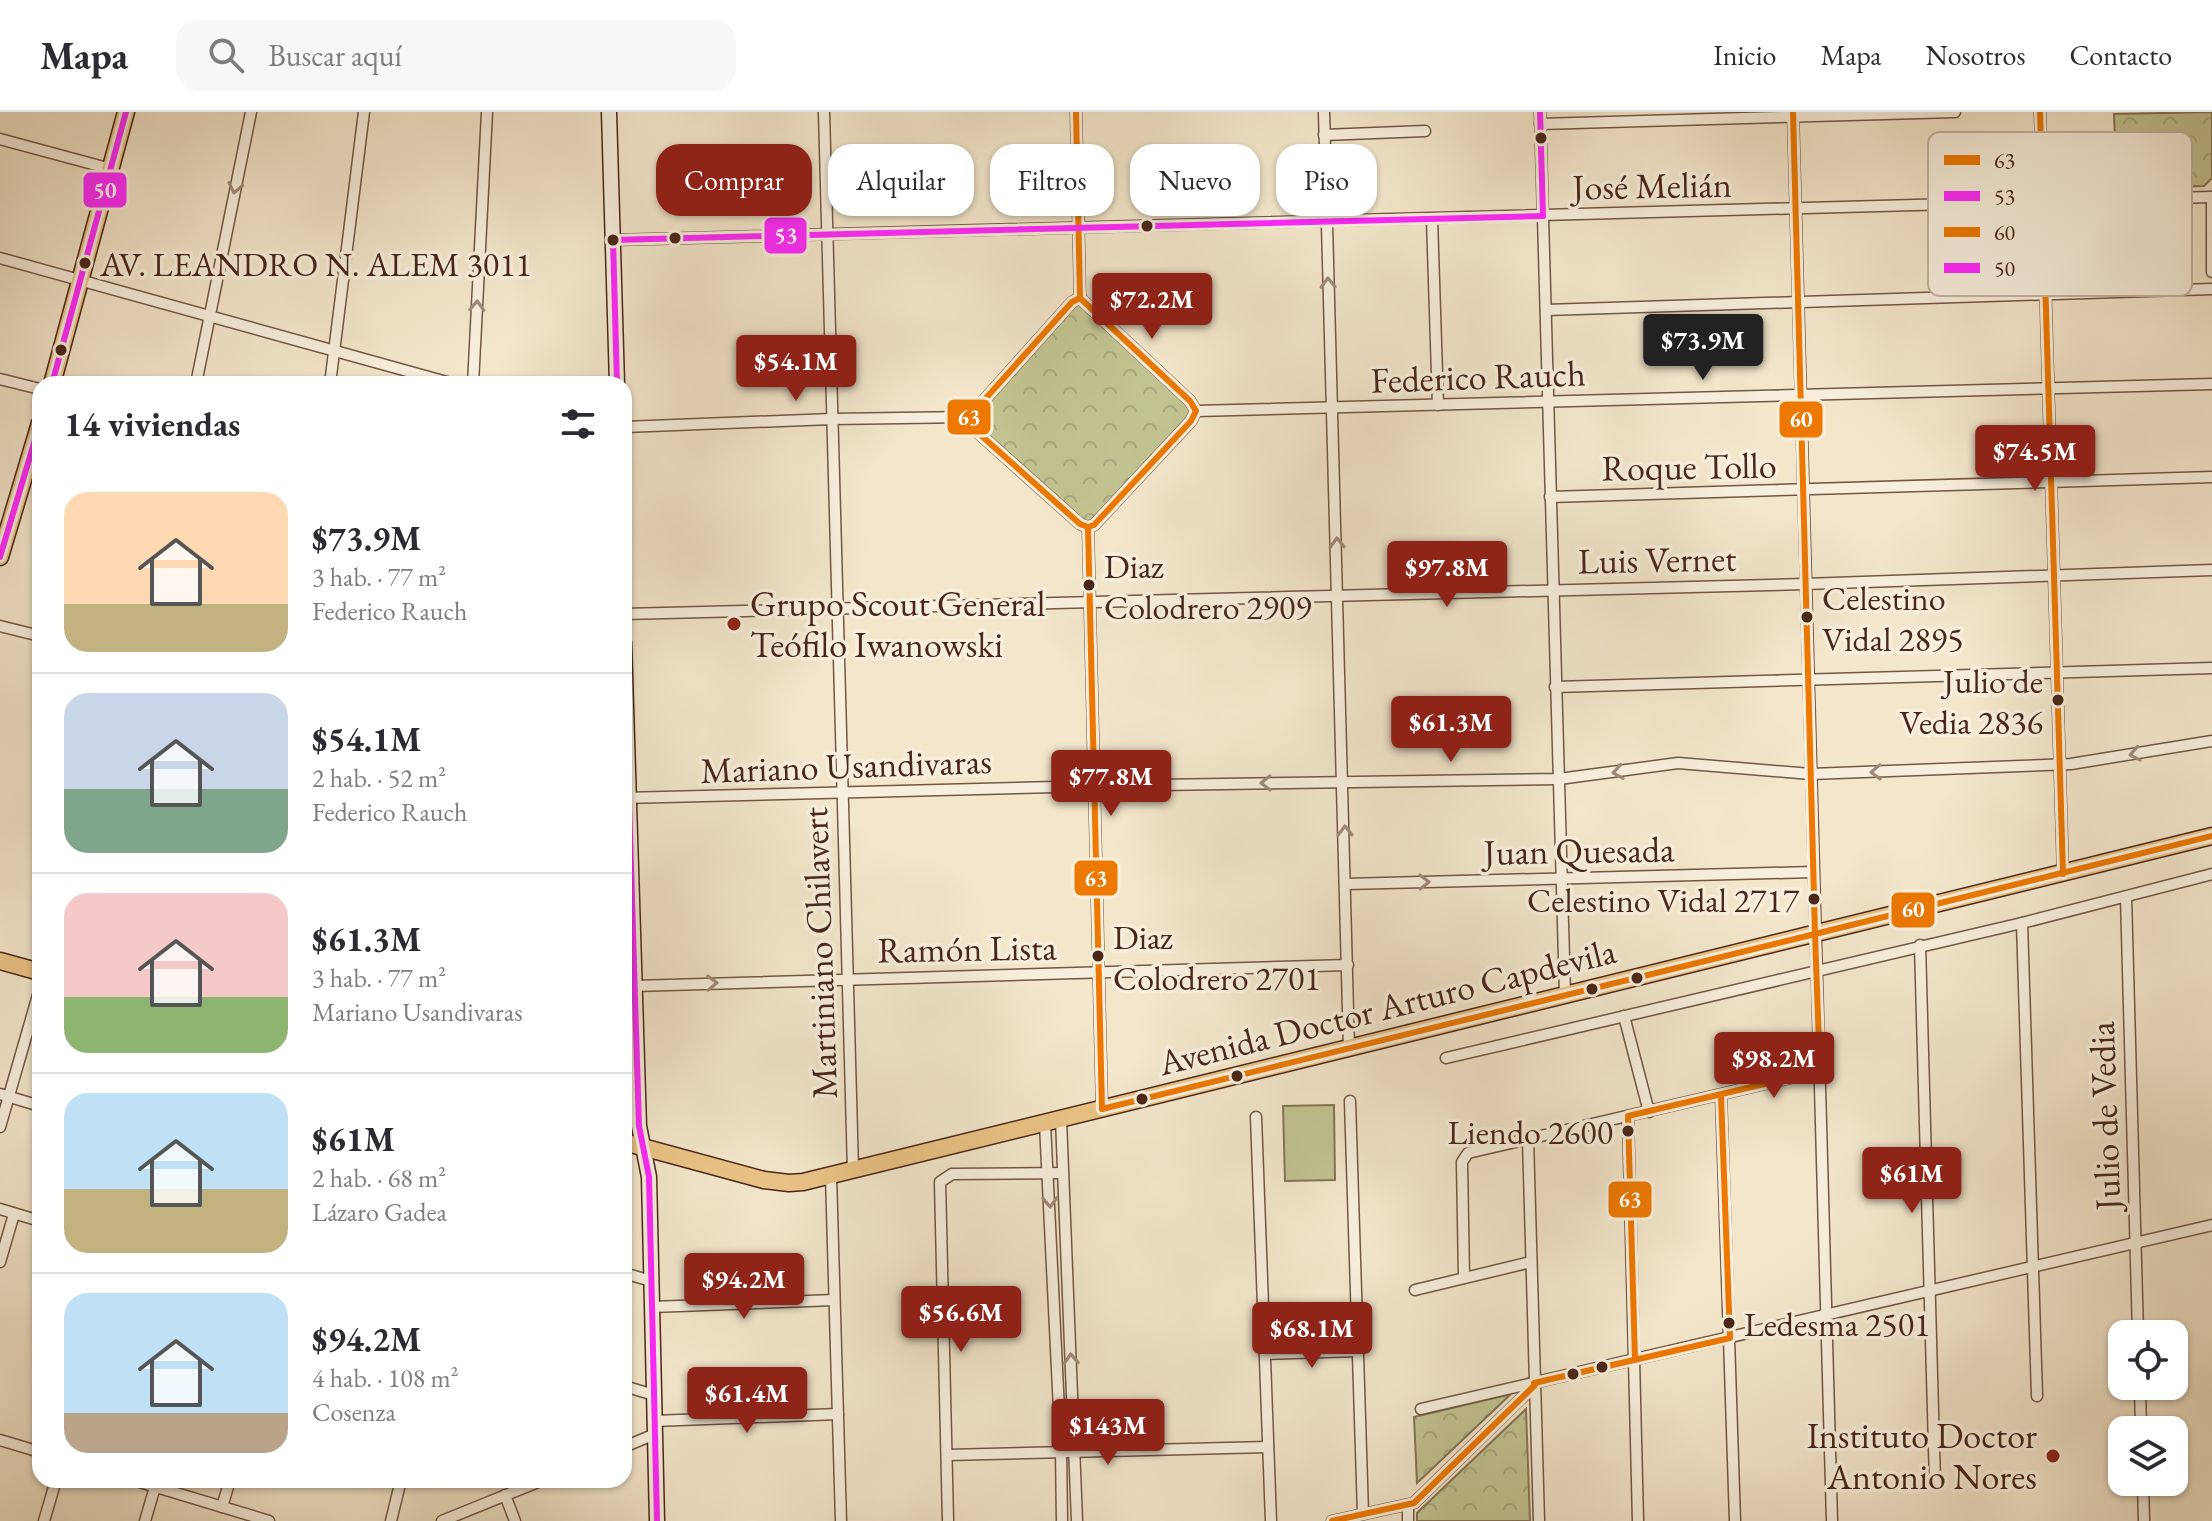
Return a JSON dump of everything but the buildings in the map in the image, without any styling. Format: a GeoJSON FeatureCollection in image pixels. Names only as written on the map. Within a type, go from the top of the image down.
{"type":"FeatureCollection","features":[{"type":"Feature","properties":{"kind":"main road"},"geometry":{"type":"LineString","coordinates":[[54,376],[126,112]]}},
{"type":"Feature","properties":{"kind":"main road"},"geometry":{"type":"LineString","coordinates":[[609,112],[617,376]]}},
{"type":"Feature","properties":{"kind":"main road"},"geometry":{"type":"LineString","coordinates":[[0,557],[8,504],[32,443]]}},
{"type":"Feature","properties":{"kind":"main road","name":"Avenida Doctor Arturo Capdevila"},"geometry":{"type":"LineString","coordinates":[[632,1144],[778,1182],[803,1182],[2212,836]]}},
{"type":"Feature","properties":{"kind":"main road"},"geometry":{"type":"LineString","coordinates":[[632,939],[641,1147],[649,1177],[657,1521]]}},
{"type":"Feature","properties":{"kind":"main road"},"geometry":{"type":"LineString","coordinates":[[0,961],[32,970]]}},
{"type":"Feature","properties":{"kind":"street"},"geometry":{"type":"LineString","coordinates":[[197,376],[251,112]]}},
{"type":"Feature","properties":{"kind":"street"},"geometry":{"type":"LineString","coordinates":[[331,376],[364,112]]}},
{"type":"Feature","properties":{"kind":"street"},"geometry":{"type":"LineString","coordinates":[[473,376],[487,112]]}},
{"type":"Feature","properties":{"kind":"street","name":"Martiniano Chilavert"},"geometry":{"type":"LineString","coordinates":[[824,112],[853,1170]]}},
{"type":"Feature","properties":{"kind":"street"},"geometry":{"type":"LineString","coordinates":[[969,417],[975,430],[1080,524],[1088,527],[1094,525],[1191,421],[1196,411],[1190,401],[1080,298],[1076,112]]}},
{"type":"Feature","properties":{"kind":"street"},"geometry":{"type":"LineString","coordinates":[[1324,112],[1349,1049]]}},
{"type":"Feature","properties":{"kind":"street"},"geometry":{"type":"LineString","coordinates":[[1540,112],[1565,994]]}},
{"type":"Feature","properties":{"kind":"street"},"geometry":{"type":"LineString","coordinates":[[1540,124],[1793,114],[1955,112]]}},
{"type":"Feature","properties":{"kind":"street"},"geometry":{"type":"LineString","coordinates":[[2040,112],[2041,132]]}},
{"type":"Feature","properties":{"kind":"street"},"geometry":{"type":"LineString","coordinates":[[1793,114],[1832,1521]]}},
{"type":"Feature","properties":{"kind":"street"},"geometry":{"type":"LineString","coordinates":[[1324,135],[1425,131]]}},
{"type":"Feature","properties":{"kind":"street"},"geometry":{"type":"LineString","coordinates":[[0,139],[111,169]]}},
{"type":"Feature","properties":{"kind":"street"},"geometry":{"type":"LineString","coordinates":[[2212,197],[2212,272]]}},
{"type":"Feature","properties":{"kind":"street","name":"José Melián"},"geometry":{"type":"LineString","coordinates":[[2192,198],[2212,197]]}},
{"type":"Feature","properties":{"kind":"street","name":"José Melián"},"geometry":{"type":"LineString","coordinates":[[613,240],[1928,205]]}},
{"type":"Feature","properties":{"kind":"street"},"geometry":{"type":"LineString","coordinates":[[1432,219],[1438,405]]}},
{"type":"Feature","properties":{"kind":"street"},"geometry":{"type":"LineString","coordinates":[[0,258],[81,278],[425,376]]}},
{"type":"Feature","properties":{"kind":"street"},"geometry":{"type":"LineString","coordinates":[[2192,290],[2212,289]]}},
{"type":"Feature","properties":{"kind":"street"},"geometry":{"type":"LineString","coordinates":[[1546,310],[2046,296],[2063,874]]}},
{"type":"Feature","properties":{"kind":"street"},"geometry":{"type":"LineString","coordinates":[[632,427],[969,417],[1072,302],[1080,298]]}},
{"type":"Feature","properties":{"kind":"street"},"geometry":{"type":"LineString","coordinates":[[0,379],[32,387]]}},
{"type":"Feature","properties":{"kind":"street","name":"Federico Rauch"},"geometry":{"type":"LineString","coordinates":[[1196,411],[2212,384]]}},
{"type":"Feature","properties":{"kind":"street","name":"Roque Tollo"},"geometry":{"type":"LineString","coordinates":[[1550,497],[2212,477]]}},
{"type":"Feature","properties":{"kind":"street"},"geometry":{"type":"LineString","coordinates":[[1088,527],[1102,1109]]}},
{"type":"Feature","properties":{"kind":"street","name":"Luis Vernet"},"geometry":{"type":"LineString","coordinates":[[632,614],[1805,584],[2212,570]]}},
{"type":"Feature","properties":{"kind":"street"},"geometry":{"type":"LineString","coordinates":[[0,626],[32,634]]}},
{"type":"Feature","properties":{"kind":"street"},"geometry":{"type":"LineString","coordinates":[[1555,687],[2212,668]]}},
{"type":"Feature","properties":{"kind":"street","name":"Mariano Usandivaras"},"geometry":{"type":"LineString","coordinates":[[632,799],[1093,786],[1559,779],[1678,763],[1811,774],[2059,765],[2212,741]]}},
{"type":"Feature","properties":{"kind":"street","name":"Juan Quesada"},"geometry":{"type":"LineString","coordinates":[[1346,884],[1813,872]]}},
{"type":"Feature","properties":{"kind":"street"},"geometry":{"type":"LineString","coordinates":[[1446,1058],[2022,923],[2212,874]]}},
{"type":"Feature","properties":{"kind":"street","name":"Julio de Vedia"},"geometry":{"type":"LineString","coordinates":[[2126,897],[2138,1320]]}},
{"type":"Feature","properties":{"kind":"street"},"geometry":{"type":"LineString","coordinates":[[2022,923],[2037,1396]]}},
{"type":"Feature","properties":{"kind":"street"},"geometry":{"type":"LineString","coordinates":[[1920,945],[1935,1483]]}},
{"type":"Feature","properties":{"kind":"street","name":"Ramón Lista"},"geometry":{"type":"LineString","coordinates":[[634,986],[1348,965]]}},
{"type":"Feature","properties":{"kind":"street"},"geometry":{"type":"LineString","coordinates":[[0,1127],[4,1095],[32,1012]]}},
{"type":"Feature","properties":{"kind":"street"},"geometry":{"type":"LineString","coordinates":[[1624,1016],[1649,1112]]}},
{"type":"Feature","properties":{"kind":"street"},"geometry":{"type":"LineString","coordinates":[[1464,1278],[1463,1158],[1468,1153],[1820,1071]]}},
{"type":"Feature","properties":{"kind":"street"},"geometry":{"type":"LineString","coordinates":[[4,1095],[32,1104]]}},
{"type":"Feature","properties":{"kind":"street"},"geometry":{"type":"LineString","coordinates":[[1721,1095],[1735,1521]]}},
{"type":"Feature","properties":{"kind":"street"},"geometry":{"type":"LineString","coordinates":[[1350,1101],[1363,1514]]}},
{"type":"Feature","properties":{"kind":"street"},"geometry":{"type":"LineString","coordinates":[[1628,1116],[1638,1521]]}},
{"type":"Feature","properties":{"kind":"street"},"geometry":{"type":"LineString","coordinates":[[1256,1117],[1271,1521]]}},
{"type":"Feature","properties":{"kind":"street"},"geometry":{"type":"LineString","coordinates":[[1053,1121],[1062,1173],[1077,1521]]}},
{"type":"Feature","properties":{"kind":"street"},"geometry":{"type":"LineString","coordinates":[[1053,1121],[1049,1173],[1062,1521]]}},
{"type":"Feature","properties":{"kind":"street"},"geometry":{"type":"LineString","coordinates":[[1528,1139],[1539,1521]]}},
{"type":"Feature","properties":{"kind":"street"},"geometry":{"type":"LineString","coordinates":[[948,1521],[939,1187],[943,1179],[952,1174],[1062,1173]]}},
{"type":"Feature","properties":{"kind":"street"},"geometry":{"type":"LineString","coordinates":[[831,1176],[841,1521]]}},
{"type":"Feature","properties":{"kind":"street"},"geometry":{"type":"LineString","coordinates":[[0,1209],[32,1219]]}},
{"type":"Feature","properties":{"kind":"street"},"geometry":{"type":"LineString","coordinates":[[0,1262],[14,1214]]}},
{"type":"Feature","properties":{"kind":"street"},"geometry":{"type":"LineString","coordinates":[[1421,1409],[2212,1225]]}},
{"type":"Feature","properties":{"kind":"street"},"geometry":{"type":"LineString","coordinates":[[1415,1290],[1531,1262]]}},
{"type":"Feature","properties":{"kind":"street"},"geometry":{"type":"LineString","coordinates":[[632,1275],[651,1281]]}},
{"type":"Feature","properties":{"kind":"street"},"geometry":{"type":"LineString","coordinates":[[652,1307],[834,1300]]}},
{"type":"Feature","properties":{"kind":"street"},"geometry":{"type":"LineString","coordinates":[[1265,1354],[1357,1351]]}},
{"type":"Feature","properties":{"kind":"street"},"geometry":{"type":"LineString","coordinates":[[1332,1521],[1408,1505],[1418,1500],[1535,1384]]}},
{"type":"Feature","properties":{"kind":"street"},"geometry":{"type":"LineString","coordinates":[[632,1388],[654,1395]]}},
{"type":"Feature","properties":{"kind":"street"},"geometry":{"type":"LineString","coordinates":[[632,1442],[654,1428],[838,1414]]}},
{"type":"Feature","properties":{"kind":"street"},"geometry":{"type":"LineString","coordinates":[[0,1440],[32,1450]]}},
{"type":"Feature","properties":{"kind":"street"},"geometry":{"type":"LineString","coordinates":[[947,1455],[1268,1447]]}},
{"type":"Feature","properties":{"kind":"street"},"geometry":{"type":"LineString","coordinates":[[44,1521],[54,1488]]}},
{"type":"Feature","properties":{"kind":"street"},"geometry":{"type":"LineString","coordinates":[[145,1521],[155,1488]]}},
{"type":"Feature","properties":{"kind":"street"},"geometry":{"type":"LineString","coordinates":[[158,1488],[269,1521]]}},
{"type":"Feature","properties":{"kind":"street"},"geometry":{"type":"LineString","coordinates":[[222,1507],[228,1488]]}},
{"type":"Feature","properties":{"kind":"street"},"geometry":{"type":"LineString","coordinates":[[391,1521],[399,1488]]}},
{"type":"Feature","properties":{"kind":"street"},"geometry":{"type":"LineString","coordinates":[[442,1521],[523,1488]]}},
{"type":"Feature","properties":{"kind":"street"},"geometry":{"type":"LineString","coordinates":[[505,1495],[515,1521]]}},
{"type":"Feature","properties":{"kind":"street"},"geometry":{"type":"LineString","coordinates":[[2143,1496],[2144,1521]]}},
{"type":"Feature","properties":{"kind":"street"},"geometry":{"type":"LineString","coordinates":[[1408,1505],[1408,1521]]}},
{"type":"Feature","properties":{"kind":"green space"},"geometry":{"type":"Polygon","coordinates":[[[2212,112],[2212,178],[2204,186],[2192,186],[2192,132],[2115,132],[2114,114],[2212,112]]]}},
{"type":"Feature","properties":{"kind":"green space"},"geometry":{"type":"Polygon","coordinates":[[[1080,298],[1196,411],[1094,525],[1080,524],[969,417],[1080,298]]]}},
{"type":"Feature","properties":{"kind":"green space"},"geometry":{"type":"Polygon","coordinates":[[[1334,1105],[1335,1180],[1285,1181],[1283,1106],[1334,1105]]]}},
{"type":"Feature","properties":{"kind":"green space"},"geometry":{"type":"Polygon","coordinates":[[[1511,1394],[1417,1483],[1414,1417],[1511,1394]]]}},
{"type":"Feature","properties":{"kind":"green space"},"geometry":{"type":"Polygon","coordinates":[[[1526,1409],[1530,1521],[1417,1521],[1417,1513],[1526,1409]]]}},
{"type":"Feature","properties":{"kind":"transit line","name":"50"},"geometry":{"type":"LineString","coordinates":[[54,376],[126,112]]}},
{"type":"Feature","properties":{"kind":"transit line","name":"63"},"geometry":{"type":"LineString","coordinates":[[1076,112],[1080,298]]}},
{"type":"Feature","properties":{"kind":"transit line","name":"53"},"geometry":{"type":"LineString","coordinates":[[1540,112],[1543,216]]}},
{"type":"Feature","properties":{"kind":"transit line","name":"60"},"geometry":{"type":"LineString","coordinates":[[1793,112],[1815,934],[2212,836]]}},
{"type":"Feature","properties":{"kind":"transit line","name":"60"},"geometry":{"type":"LineString","coordinates":[[2040,112],[2041,132]]}},
{"type":"Feature","properties":{"kind":"transit line","name":"53"},"geometry":{"type":"LineString","coordinates":[[613,240],[1543,216]]}},
{"type":"Feature","properties":{"kind":"transit line","name":"53"},"geometry":{"type":"LineString","coordinates":[[613,240],[617,376]]}},
{"type":"Feature","properties":{"kind":"transit line","name":"60"},"geometry":{"type":"LineString","coordinates":[[2046,296],[2063,874]]}},
{"type":"Feature","properties":{"kind":"transit line","name":"63"},"geometry":{"type":"LineString","coordinates":[[1080,298],[1072,302],[969,417],[975,430],[1080,524],[1088,527]]}},
{"type":"Feature","properties":{"kind":"transit line","name":"63"},"geometry":{"type":"LineString","coordinates":[[1080,298],[1190,401],[1196,411],[1191,421],[1094,525],[1088,527]]}},
{"type":"Feature","properties":{"kind":"transit line","name":"50"},"geometry":{"type":"LineString","coordinates":[[0,557],[32,450]]}},
{"type":"Feature","properties":{"kind":"transit line","name":"63"},"geometry":{"type":"LineString","coordinates":[[1088,527],[1102,1109]]}},
{"type":"Feature","properties":{"kind":"transit line","name":"53"},"geometry":{"type":"LineString","coordinates":[[632,900],[639,1126],[649,1177],[657,1521]]}},
{"type":"Feature","properties":{"kind":"transit line","name":"63"},"geometry":{"type":"LineString","coordinates":[[1815,934],[1820,1071]]}},
{"type":"Feature","properties":{"kind":"transit line","name":"63"},"geometry":{"type":"LineString","coordinates":[[1102,1109],[1815,934]]}},
{"type":"Feature","properties":{"kind":"transit line","name":"63"},"geometry":{"type":"LineString","coordinates":[[1635,1360],[1628,1116],[1820,1071]]}},
{"type":"Feature","properties":{"kind":"transit line","name":"63"},"geometry":{"type":"LineString","coordinates":[[1534,1383],[1730,1338],[1721,1095]]}},
{"type":"Feature","properties":{"kind":"transit line","name":"63"},"geometry":{"type":"LineString","coordinates":[[1332,1521],[1414,1503],[1535,1385]]}},
{"type":"Feature","properties":{"kind":"place","name":"AV. LEANDRO N. ALEM 3011"},"geometry":{"type":"Point","coordinates":[85,263]}},
{"type":"Feature","properties":{"kind":"place","name":"Diaz Colodrero 2909"},"geometry":{"type":"Point","coordinates":[1089,585]}},
{"type":"Feature","properties":{"kind":"place","name":"Celestino Vidal 2895"},"geometry":{"type":"Point","coordinates":[1807,617]}},
{"type":"Feature","properties":{"kind":"place","name":"Grupo Scout General Teófilo Iwanowski"},"geometry":{"type":"Point","coordinates":[734,624]}},
{"type":"Feature","properties":{"kind":"place","name":"Julio de Vedia 2836"},"geometry":{"type":"Point","coordinates":[2058,700]}},
{"type":"Feature","properties":{"kind":"place","name":"Celestino Vidal 2717"},"geometry":{"type":"Point","coordinates":[1814,899]}},
{"type":"Feature","properties":{"kind":"place","name":"Diaz Colodrero 2701"},"geometry":{"type":"Point","coordinates":[1098,956]}},
{"type":"Feature","properties":{"kind":"place","name":"Liendo 2600"},"geometry":{"type":"Point","coordinates":[1628,1131]}},
{"type":"Feature","properties":{"kind":"place","name":"Ledesma 2501"},"geometry":{"type":"Point","coordinates":[1729,1323]}},
{"type":"Feature","properties":{"kind":"place","name":"Instituto Doctor Antonio Nores"},"geometry":{"type":"Point","coordinates":[2053,1456]}}]}
